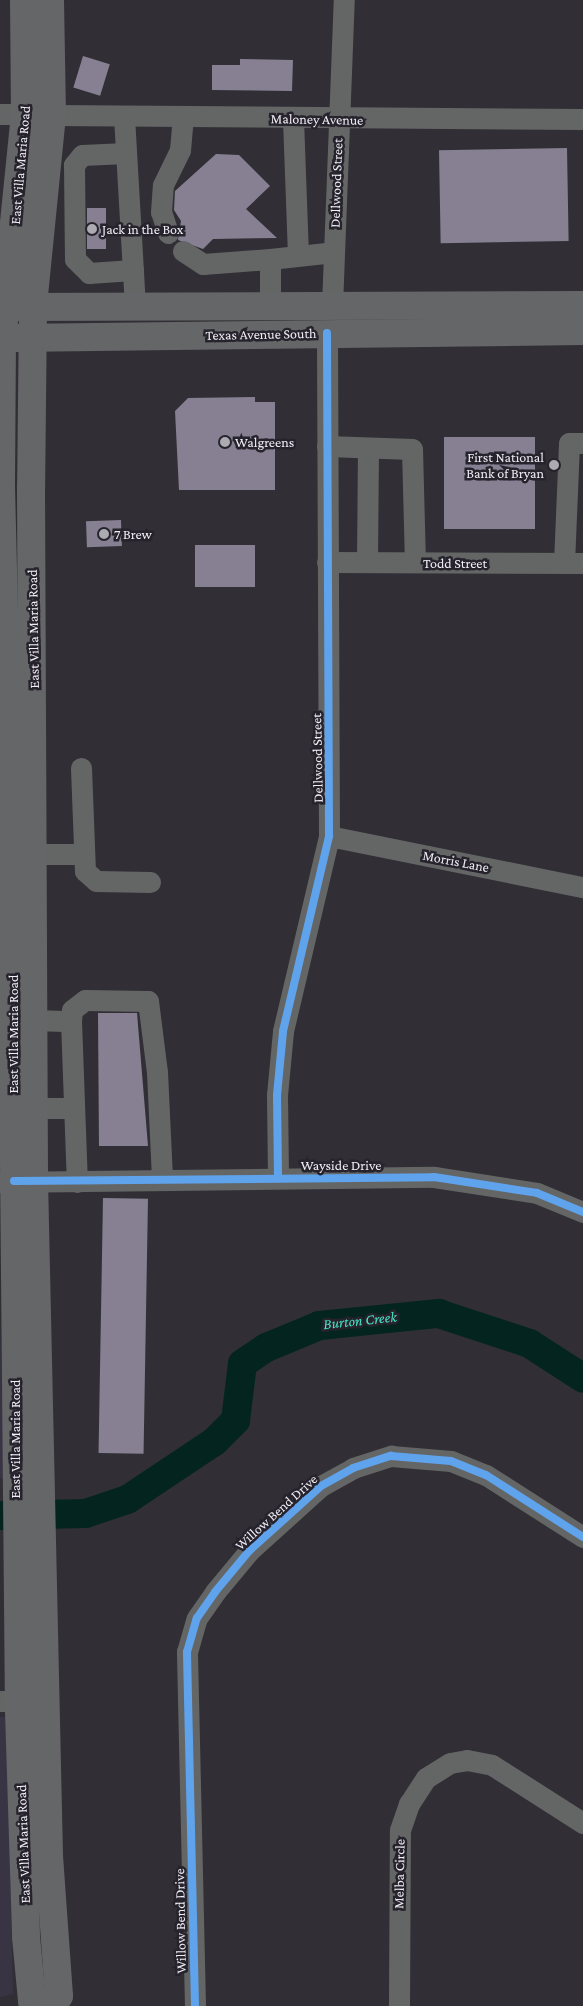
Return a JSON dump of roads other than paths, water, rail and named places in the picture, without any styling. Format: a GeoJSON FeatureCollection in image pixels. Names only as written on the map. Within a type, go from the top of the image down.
{"type":"FeatureCollection","features":[{"type":"Feature","properties":{"kind":"main road","name":"East Villa Maria Road"},"geometry":{"type":"LineString","coordinates":[[24,0],[33,307],[34,1108],[16,1181],[7,1375],[8,1456],[29,1546],[59,1996],[52,2006]]}},
{"type":"Feature","properties":{"kind":"main road","name":"East Villa Maria Road"},"geometry":{"type":"LineString","coordinates":[[38,2006],[32,2001],[9,1701],[29,1546],[42,1494],[16,1181],[6,962],[1,339],[2,307],[26,114],[50,0]]}},
{"type":"Feature","properties":{"kind":"main road","name":"Texas Avenue South"},"geometry":{"type":"LineString","coordinates":[[2,307],[583,304]]}},
{"type":"Feature","properties":{"kind":"main road","name":"Texas Avenue South"},"geometry":{"type":"LineString","coordinates":[[1,339],[327,333],[583,331]]}},
{"type":"Feature","properties":{"kind":"street","name":"Dellwood Street"},"geometry":{"type":"LineString","coordinates":[[332,306],[344,0]]}},
{"type":"Feature","properties":{"kind":"street","name":"Maloney Avenue"},"geometry":{"type":"LineString","coordinates":[[26,114],[338,120],[583,119]]}},
{"type":"Feature","properties":{"kind":"street"},"geometry":{"type":"LineString","coordinates":[[124,116],[135,305]]}},
{"type":"Feature","properties":{"kind":"street"},"geometry":{"type":"LineString","coordinates":[[168,233],[161,212],[163,185],[180,150],[183,117]]}},
{"type":"Feature","properties":{"kind":"street"},"geometry":{"type":"LineString","coordinates":[[293,119],[298,255]]}},
{"type":"Feature","properties":{"kind":"street"},"geometry":{"type":"LineString","coordinates":[[126,153],[82,155],[74,165],[75,260],[89,272],[133,270]]}},
{"type":"Feature","properties":{"kind":"street"},"geometry":{"type":"LineString","coordinates":[[183,251],[203,264],[334,252]]}},
{"type":"Feature","properties":{"kind":"street"},"geometry":{"type":"LineString","coordinates":[[270,259],[270,307]]}},
{"type":"Feature","properties":{"kind":"street","name":"Dellwood Street"},"geometry":{"type":"LineString","coordinates":[[278,1177],[277,1095],[283,1031],[329,836],[327,333]]}},
{"type":"Feature","properties":{"kind":"street"},"geometry":{"type":"LineString","coordinates":[[574,563],[569,443],[583,443]]}},
{"type":"Feature","properties":{"kind":"street"},"geometry":{"type":"LineString","coordinates":[[327,446],[412,449],[415,562]]}},
{"type":"Feature","properties":{"kind":"street"},"geometry":{"type":"LineString","coordinates":[[368,448],[368,562]]}},
{"type":"Feature","properties":{"kind":"street","name":"Todd Street"},"geometry":{"type":"LineString","coordinates":[[327,562],[574,563]]}},
{"type":"Feature","properties":{"kind":"street"},"geometry":{"type":"LineString","coordinates":[[81,768],[82,854],[85,870],[96,881],[150,882]]}},
{"type":"Feature","properties":{"kind":"street","name":"Morris Lane"},"geometry":{"type":"LineString","coordinates":[[329,836],[583,886]]}},
{"type":"Feature","properties":{"kind":"street"},"geometry":{"type":"LineString","coordinates":[[35,854],[82,854]]}},
{"type":"Feature","properties":{"kind":"street"},"geometry":{"type":"LineString","coordinates":[[77,1182],[71,1021],[72,1010],[85,1000],[148,1001],[157,1072],[162,1180]]}},
{"type":"Feature","properties":{"kind":"street"},"geometry":{"type":"LineString","coordinates":[[34,1020],[71,1021]]}},
{"type":"Feature","properties":{"kind":"street"},"geometry":{"type":"LineString","coordinates":[[34,1108],[74,1108]]}},
{"type":"Feature","properties":{"kind":"street","name":"Wayside Drive"},"geometry":{"type":"LineString","coordinates":[[16,1181],[77,1182],[278,1177],[469,1179],[537,1193],[583,1212]]}},
{"type":"Feature","properties":{"kind":"street","name":"Willow Bend Drive"},"geometry":{"type":"LineString","coordinates":[[195,2006],[187,1652],[197,1618],[215,1592],[249,1551],[321,1486],[353,1468],[391,1456],[451,1461],[486,1475],[583,1537]]}},
{"type":"Feature","properties":{"kind":"street","name":"Melba Circle"},"geometry":{"type":"LineString","coordinates":[[400,2006],[400,1830],[409,1804],[426,1778],[450,1763],[467,1760],[492,1765],[583,1823]]}},
{"type":"Feature","properties":{"kind":"waterway","name":"Burton Creek"},"geometry":{"type":"LineString","coordinates":[[0,1515],[85,1513],[127,1499],[214,1441],[235,1420],[242,1363],[266,1347],[319,1325],[438,1313],[529,1343],[583,1378]]}},
{"type":"Feature","properties":{"kind":"place","name":"Jack in the Box"},"geometry":{"type":"Point","coordinates":[92,229]}},
{"type":"Feature","properties":{"kind":"place","name":"Walgreens"},"geometry":{"type":"Point","coordinates":[225,442]}},
{"type":"Feature","properties":{"kind":"place","name":"First National Bank of Bryan"},"geometry":{"type":"Point","coordinates":[554,465]}},
{"type":"Feature","properties":{"kind":"place","name":"7 Brew"},"geometry":{"type":"Point","coordinates":[104,534]}}]}
